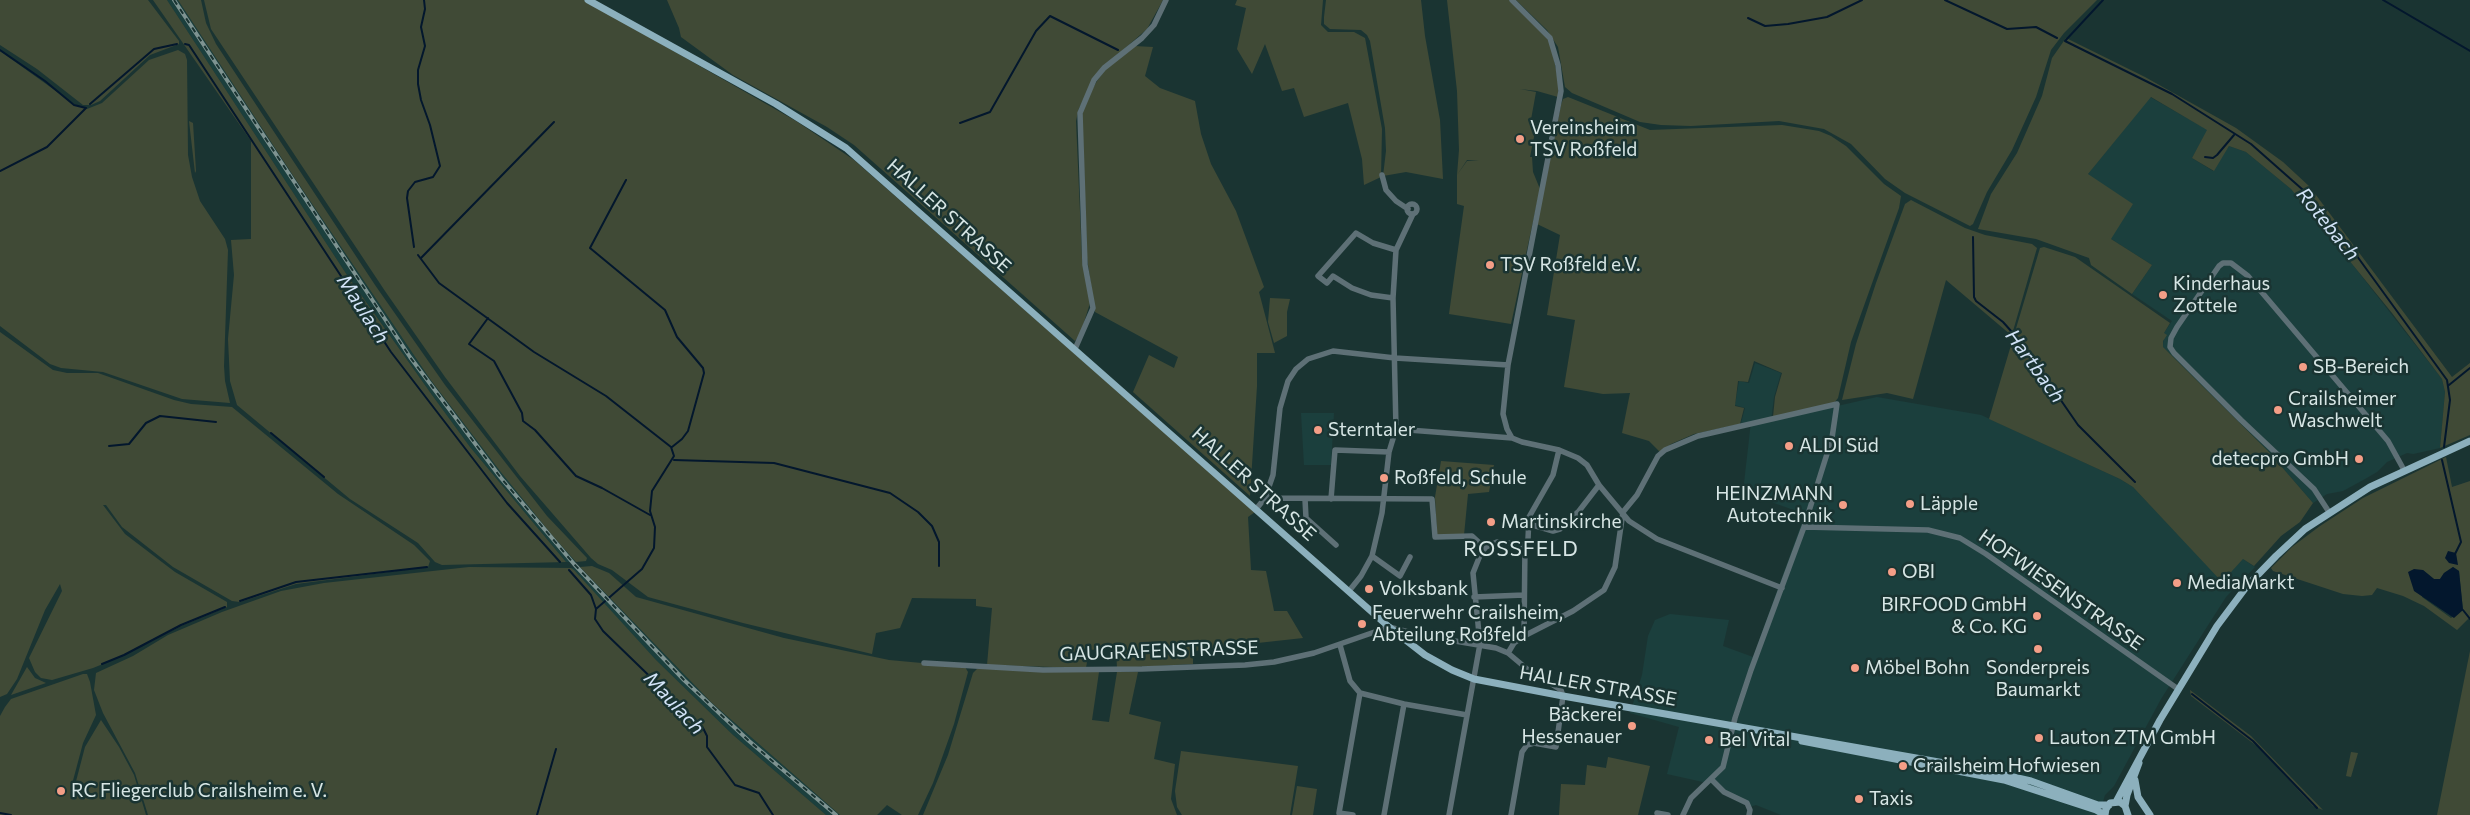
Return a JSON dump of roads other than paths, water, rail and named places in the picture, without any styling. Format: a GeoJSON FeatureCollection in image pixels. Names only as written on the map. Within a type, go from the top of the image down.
{"type":"FeatureCollection","features":[{"type":"Feature","properties":{"kind":"main road","name":"HALLER STRASSE"},"geometry":{"type":"LineString","coordinates":[[588,0],[776,104],[829,136],[860,159],[1390,627],[1414,647],[1452,670],[1474,678],[1563,696],[1993,772],[2031,781],[2098,804],[2109,805]]}},
{"type":"Feature","properties":{"kind":"main road"},"geometry":{"type":"LineString","coordinates":[[2105,815],[2109,805],[2116,802],[2178,689],[2226,614],[2247,586],[2291,541],[2329,512],[2370,487],[2404,470],[2470,442]]}},
{"type":"Feature","properties":{"kind":"main road","name":"HALLER STRASSE"},"geometry":{"type":"LineString","coordinates":[[1783,736],[1812,744],[2004,780],[2083,805],[2105,815]]}},
{"type":"Feature","properties":{"kind":"main road"},"geometry":{"type":"LineString","coordinates":[[2128,812],[2127,794],[2143,751]]}},
{"type":"Feature","properties":{"kind":"main road"},"geometry":{"type":"LineString","coordinates":[[2136,774],[2138,797],[2150,815]]}},
{"type":"Feature","properties":{"kind":"main road"},"geometry":{"type":"LineString","coordinates":[[2116,802],[2128,812]]}},
{"type":"Feature","properties":{"kind":"main road","name":"HALLER STRASSE"},"geometry":{"type":"LineString","coordinates":[[2083,805],[2094,815]]}},
{"type":"Feature","properties":{"kind":"street"},"geometry":{"type":"LineString","coordinates":[[1075,349],[1092,308],[1085,265],[1080,113],[1094,80],[1104,68],[1142,38],[1154,25],[1166,0]]}},
{"type":"Feature","properties":{"kind":"street"},"geometry":{"type":"LineString","coordinates":[[1512,0],[1550,38],[1558,65],[1561,91],[1508,365],[1503,414],[1512,438]]}},
{"type":"Feature","properties":{"kind":"street"},"geometry":{"type":"LineString","coordinates":[[1349,591],[1361,576],[1372,556],[1382,514],[1389,452],[1396,429],[1393,298],[1396,250],[1413,214],[1396,202],[1386,190],[1382,175]]}},
{"type":"Feature","properties":{"kind":"street"},"geometry":{"type":"LineString","coordinates":[[1333,276],[1327,283],[1318,276],[1356,233],[1373,243],[1396,250]]}},
{"type":"Feature","properties":{"kind":"street"},"geometry":{"type":"LineString","coordinates":[[2329,512],[2314,489],[2241,420],[2170,347],[2171,338],[2177,327],[2218,266],[2223,263],[2231,263],[2248,276],[2388,441],[2404,470]]}},
{"type":"Feature","properties":{"kind":"street"},"geometry":{"type":"LineString","coordinates":[[1325,269],[1352,288],[1371,295],[1393,298]]}},
{"type":"Feature","properties":{"kind":"street"},"geometry":{"type":"LineString","coordinates":[[1257,508],[1265,498],[1273,475],[1280,408],[1288,381],[1296,369],[1308,359],[1333,351],[1395,358],[1508,365]]}},
{"type":"Feature","properties":{"kind":"street"},"geometry":{"type":"LineString","coordinates":[[1508,653],[1514,643],[1524,636],[1573,611],[1604,590],[1616,567],[1623,512],[1637,495],[1658,456],[1665,450],[1698,436],[1838,404],[1832,438],[1804,527],[1751,670],[1733,727],[1725,762],[1712,780],[1691,798],[1683,815]]}},
{"type":"Feature","properties":{"kind":"street"},"geometry":{"type":"LineString","coordinates":[[1396,429],[1512,438],[1531,445],[1559,450],[1578,458],[1587,465],[1599,485],[1629,521],[1657,539],[1782,588]]}},
{"type":"Feature","properties":{"kind":"street"},"geometry":{"type":"LineString","coordinates":[[1331,499],[1334,450],[1389,452]]}},
{"type":"Feature","properties":{"kind":"street"},"geometry":{"type":"LineString","coordinates":[[1524,636],[1525,545],[1528,539],[1529,516],[1553,475],[1559,450]]}},
{"type":"Feature","properties":{"kind":"street"},"geometry":{"type":"LineString","coordinates":[[1529,524],[1554,531],[1560,529],[1579,511],[1599,485]]}},
{"type":"Feature","properties":{"kind":"street"},"geometry":{"type":"LineString","coordinates":[[1265,498],[1432,500],[1435,537],[1472,536],[1484,548]]}},
{"type":"Feature","properties":{"kind":"street"},"geometry":{"type":"LineString","coordinates":[[1305,499],[1306,518],[1336,545]]}},
{"type":"Feature","properties":{"kind":"street","name":"HOFWIESENSTRASSE"},"geometry":{"type":"LineString","coordinates":[[1804,527],[1928,530],[1960,538],[1986,554],[2178,689]]}},
{"type":"Feature","properties":{"kind":"street"},"geometry":{"type":"LineString","coordinates":[[1449,815],[1480,644],[1473,573],[1484,548],[1497,542],[1525,545]]}},
{"type":"Feature","properties":{"kind":"street"},"geometry":{"type":"LineString","coordinates":[[1372,556],[1400,576],[1410,557]]}},
{"type":"Feature","properties":{"kind":"street"},"geometry":{"type":"LineString","coordinates":[[1474,598],[1524,595]]}},
{"type":"Feature","properties":{"kind":"street"},"geometry":{"type":"LineString","coordinates":[[1390,627],[1420,635],[1496,648],[1508,653],[1527,669],[1561,690],[1563,696],[1556,747],[1534,743],[1526,745],[1522,752],[1511,815]]}},
{"type":"Feature","properties":{"kind":"street","name":"GAUGRAFENSTRASSE"},"geometry":{"type":"LineString","coordinates":[[924,663],[1043,670],[1142,669],[1274,662],[1340,645],[1390,627]]}},
{"type":"Feature","properties":{"kind":"street"},"geometry":{"type":"LineString","coordinates":[[1414,647],[1420,635]]}},
{"type":"Feature","properties":{"kind":"street"},"geometry":{"type":"LineString","coordinates":[[1340,645],[1350,682],[1360,693],[1404,704],[1467,715]]}},
{"type":"Feature","properties":{"kind":"street"},"geometry":{"type":"LineString","coordinates":[[1353,815],[1339,813],[1360,693]]}},
{"type":"Feature","properties":{"kind":"street"},"geometry":{"type":"LineString","coordinates":[[1384,815],[1404,704]]}},
{"type":"Feature","properties":{"kind":"street"},"geometry":{"type":"LineString","coordinates":[[1712,780],[1724,792],[1747,804],[1750,810],[1749,815]]}},
{"type":"Feature","properties":{"kind":"street"},"geometry":{"type":"LineString","coordinates":[[1657,813],[1668,815]]}},
{"type":"Feature","properties":{"kind":"waterway","name":"Maulach"},"geometry":{"type":"LineString","coordinates":[[414,247],[407,198],[408,191],[415,182],[433,177],[440,166],[418,84],[418,70],[425,46],[421,27],[425,9],[424,0]]}},
{"type":"Feature","properties":{"kind":"waterway"},"geometry":{"type":"LineString","coordinates":[[1748,18],[1765,26],[1788,24],[1827,17],[1862,0]]}},
{"type":"Feature","properties":{"kind":"waterway","name":"Rotebach"},"geometry":{"type":"LineString","coordinates":[[1945,0],[2007,29],[2036,27],[2057,38]]}},
{"type":"Feature","properties":{"kind":"waterway","name":"Rotebach"},"geometry":{"type":"LineString","coordinates":[[2103,0],[2065,41],[2172,94],[2251,144],[2311,197],[2346,241],[2447,380],[2450,400],[2444,447]]}},
{"type":"Feature","properties":{"kind":"waterway"},"geometry":{"type":"LineString","coordinates":[[2383,0],[2470,51]]}},
{"type":"Feature","properties":{"kind":"waterway"},"geometry":{"type":"LineString","coordinates":[[960,123],[990,112],[1036,31],[1050,16],[1118,50]]}},
{"type":"Feature","properties":{"kind":"waterway","name":"Maulach"},"geometry":{"type":"LineString","coordinates":[[90,104],[154,49],[177,44]]}},
{"type":"Feature","properties":{"kind":"waterway","name":"Maulach"},"geometry":{"type":"LineString","coordinates":[[185,44],[189,45],[391,352],[507,503],[560,562]]}},
{"type":"Feature","properties":{"kind":"waterway"},"geometry":{"type":"LineString","coordinates":[[0,50],[45,81],[74,105],[86,108]]}},
{"type":"Feature","properties":{"kind":"waterway","name":"Maulach"},"geometry":{"type":"LineString","coordinates":[[0,171],[47,147],[86,108]]}},
{"type":"Feature","properties":{"kind":"waterway"},"geometry":{"type":"LineString","coordinates":[[421,258],[554,122]]}},
{"type":"Feature","properties":{"kind":"waterway"},"geometry":{"type":"LineString","coordinates":[[2205,157],[2213,158],[2217,155],[2234,135]]}},
{"type":"Feature","properties":{"kind":"waterway"},"geometry":{"type":"LineString","coordinates":[[626,180],[590,248],[665,310],[677,337],[703,368],[704,373],[688,431],[672,447]]}},
{"type":"Feature","properties":{"kind":"waterway","name":"Hartbach"},"geometry":{"type":"LineString","coordinates":[[1973,237],[1974,297],[1976,301],[2003,322],[2020,341],[2078,425],[2135,482]]}},
{"type":"Feature","properties":{"kind":"waterway","name":"Maulach"},"geometry":{"type":"LineString","coordinates":[[418,255],[439,283],[534,352],[606,396],[671,447],[674,456],[652,491],[650,511],[655,527],[654,548],[642,569],[596,609]]}},
{"type":"Feature","properties":{"kind":"waterway"},"geometry":{"type":"LineString","coordinates":[[488,318],[469,344],[494,361],[522,413],[523,421],[535,430],[576,476],[602,488],[650,515]]}},
{"type":"Feature","properties":{"kind":"waterway"},"geometry":{"type":"LineString","coordinates":[[2449,385],[2470,368]]}},
{"type":"Feature","properties":{"kind":"waterway"},"geometry":{"type":"LineString","coordinates":[[109,446],[129,444],[146,423],[160,416],[216,422]]}},
{"type":"Feature","properties":{"kind":"waterway"},"geometry":{"type":"LineString","coordinates":[[271,433],[324,477]]}},
{"type":"Feature","properties":{"kind":"waterway"},"geometry":{"type":"LineString","coordinates":[[674,460],[774,463],[890,493],[918,512],[932,526],[939,542],[939,566]]}},
{"type":"Feature","properties":{"kind":"waterway","name":"Rotebach"},"geometry":{"type":"LineString","coordinates":[[2442,460],[2461,542],[2455,554]]}},
{"type":"Feature","properties":{"kind":"waterway"},"geometry":{"type":"LineString","coordinates":[[240,601],[296,582],[427,567]]}},
{"type":"Feature","properties":{"kind":"waterway","name":"Maulach"},"geometry":{"type":"LineString","coordinates":[[569,570],[591,595],[596,609],[595,619],[603,631],[703,728],[707,736],[707,747],[735,785],[759,793],[773,815]]}},
{"type":"Feature","properties":{"kind":"waterway"},"geometry":{"type":"LineString","coordinates":[[102,664],[124,655],[181,625],[225,607]]}},
{"type":"Feature","properties":{"kind":"waterway","name":"Rotebach"},"geometry":{"type":"LineString","coordinates":[[2463,610],[2470,619]]}},
{"type":"Feature","properties":{"kind":"waterway"},"geometry":{"type":"LineString","coordinates":[[2192,694],[2253,741],[2317,808]]}},
{"type":"Feature","properties":{"kind":"waterway"},"geometry":{"type":"LineString","coordinates":[[537,815],[556,749]]}},
{"type":"Feature","properties":{"kind":"waterway"},"geometry":{"type":"LineString","coordinates":[[0,813],[11,815]]}},
{"type":"Feature","properties":{"kind":"railway"},"geometry":{"type":"LineString","coordinates":[[174,0],[410,357],[501,478],[574,564],[684,680],[749,741],[836,815]]}},
{"type":"Feature","properties":{"kind":"place","name":"Vereinsheim TSV Roßfeld"},"geometry":{"type":"Point","coordinates":[1520,139]}},
{"type":"Feature","properties":{"kind":"place","name":"TSV Roßfeld e.V."},"geometry":{"type":"Point","coordinates":[1490,265]}},
{"type":"Feature","properties":{"kind":"place","name":"Kinderhaus Zottele"},"geometry":{"type":"Point","coordinates":[2163,295]}},
{"type":"Feature","properties":{"kind":"place","name":"SB-Bereich"},"geometry":{"type":"Point","coordinates":[2303,367]}},
{"type":"Feature","properties":{"kind":"place","name":"Crailsheimer Waschwelt"},"geometry":{"type":"Point","coordinates":[2278,410]}},
{"type":"Feature","properties":{"kind":"place","name":"Sterntaler"},"geometry":{"type":"Point","coordinates":[1318,430]}},
{"type":"Feature","properties":{"kind":"place","name":"ALDI Süd"},"geometry":{"type":"Point","coordinates":[1789,446]}},
{"type":"Feature","properties":{"kind":"place","name":"detecpro GmbH"},"geometry":{"type":"Point","coordinates":[2359,459]}},
{"type":"Feature","properties":{"kind":"place","name":"Roßfeld, Schule"},"geometry":{"type":"Point","coordinates":[1384,478]}},
{"type":"Feature","properties":{"kind":"place","name":"Läpple"},"geometry":{"type":"Point","coordinates":[1910,504]}},
{"type":"Feature","properties":{"kind":"place","name":"HEINZMANN Autotechnik"},"geometry":{"type":"Point","coordinates":[1843,505]}},
{"type":"Feature","properties":{"kind":"place","name":"Martinskirche"},"geometry":{"type":"Point","coordinates":[1491,522]}},
{"type":"Feature","properties":{"kind":"place","name":"OBI"},"geometry":{"type":"Point","coordinates":[1892,572]}},
{"type":"Feature","properties":{"kind":"place","name":"MediaMarkt"},"geometry":{"type":"Point","coordinates":[2177,583]}},
{"type":"Feature","properties":{"kind":"place","name":"Volksbank"},"geometry":{"type":"Point","coordinates":[1369,589]}},
{"type":"Feature","properties":{"kind":"place","name":"BIRFOOD GmbH & Co. KG"},"geometry":{"type":"Point","coordinates":[2037,616]}},
{"type":"Feature","properties":{"kind":"place","name":"Feuerwehr Crailsheim, Abteilung Roßfeld"},"geometry":{"type":"Point","coordinates":[1362,624]}},
{"type":"Feature","properties":{"kind":"place","name":"Sonderpreis Baumarkt"},"geometry":{"type":"Point","coordinates":[2038,649]}},
{"type":"Feature","properties":{"kind":"place","name":"Möbel Bohn"},"geometry":{"type":"Point","coordinates":[1855,668]}},
{"type":"Feature","properties":{"kind":"place","name":"Bäckerei Hessenauer"},"geometry":{"type":"Point","coordinates":[1632,726]}},
{"type":"Feature","properties":{"kind":"place","name":"Lauton ZTM GmbH"},"geometry":{"type":"Point","coordinates":[2039,738]}},
{"type":"Feature","properties":{"kind":"place","name":"Bel Vital"},"geometry":{"type":"Point","coordinates":[1709,740]}},
{"type":"Feature","properties":{"kind":"place","name":"Crailsheim Hofwiesen"},"geometry":{"type":"Point","coordinates":[1903,766]}},
{"type":"Feature","properties":{"kind":"place","name":"RC Fliegerclub Crailsheim e. V."},"geometry":{"type":"Point","coordinates":[61,791]}},
{"type":"Feature","properties":{"kind":"place","name":"Taxis"},"geometry":{"type":"Point","coordinates":[1859,799]}},
{"type":"Feature","properties":{"kind":"district","name":"ROSSFELD"},"geometry":{"type":"Point","coordinates":[1521,549]}}]}
